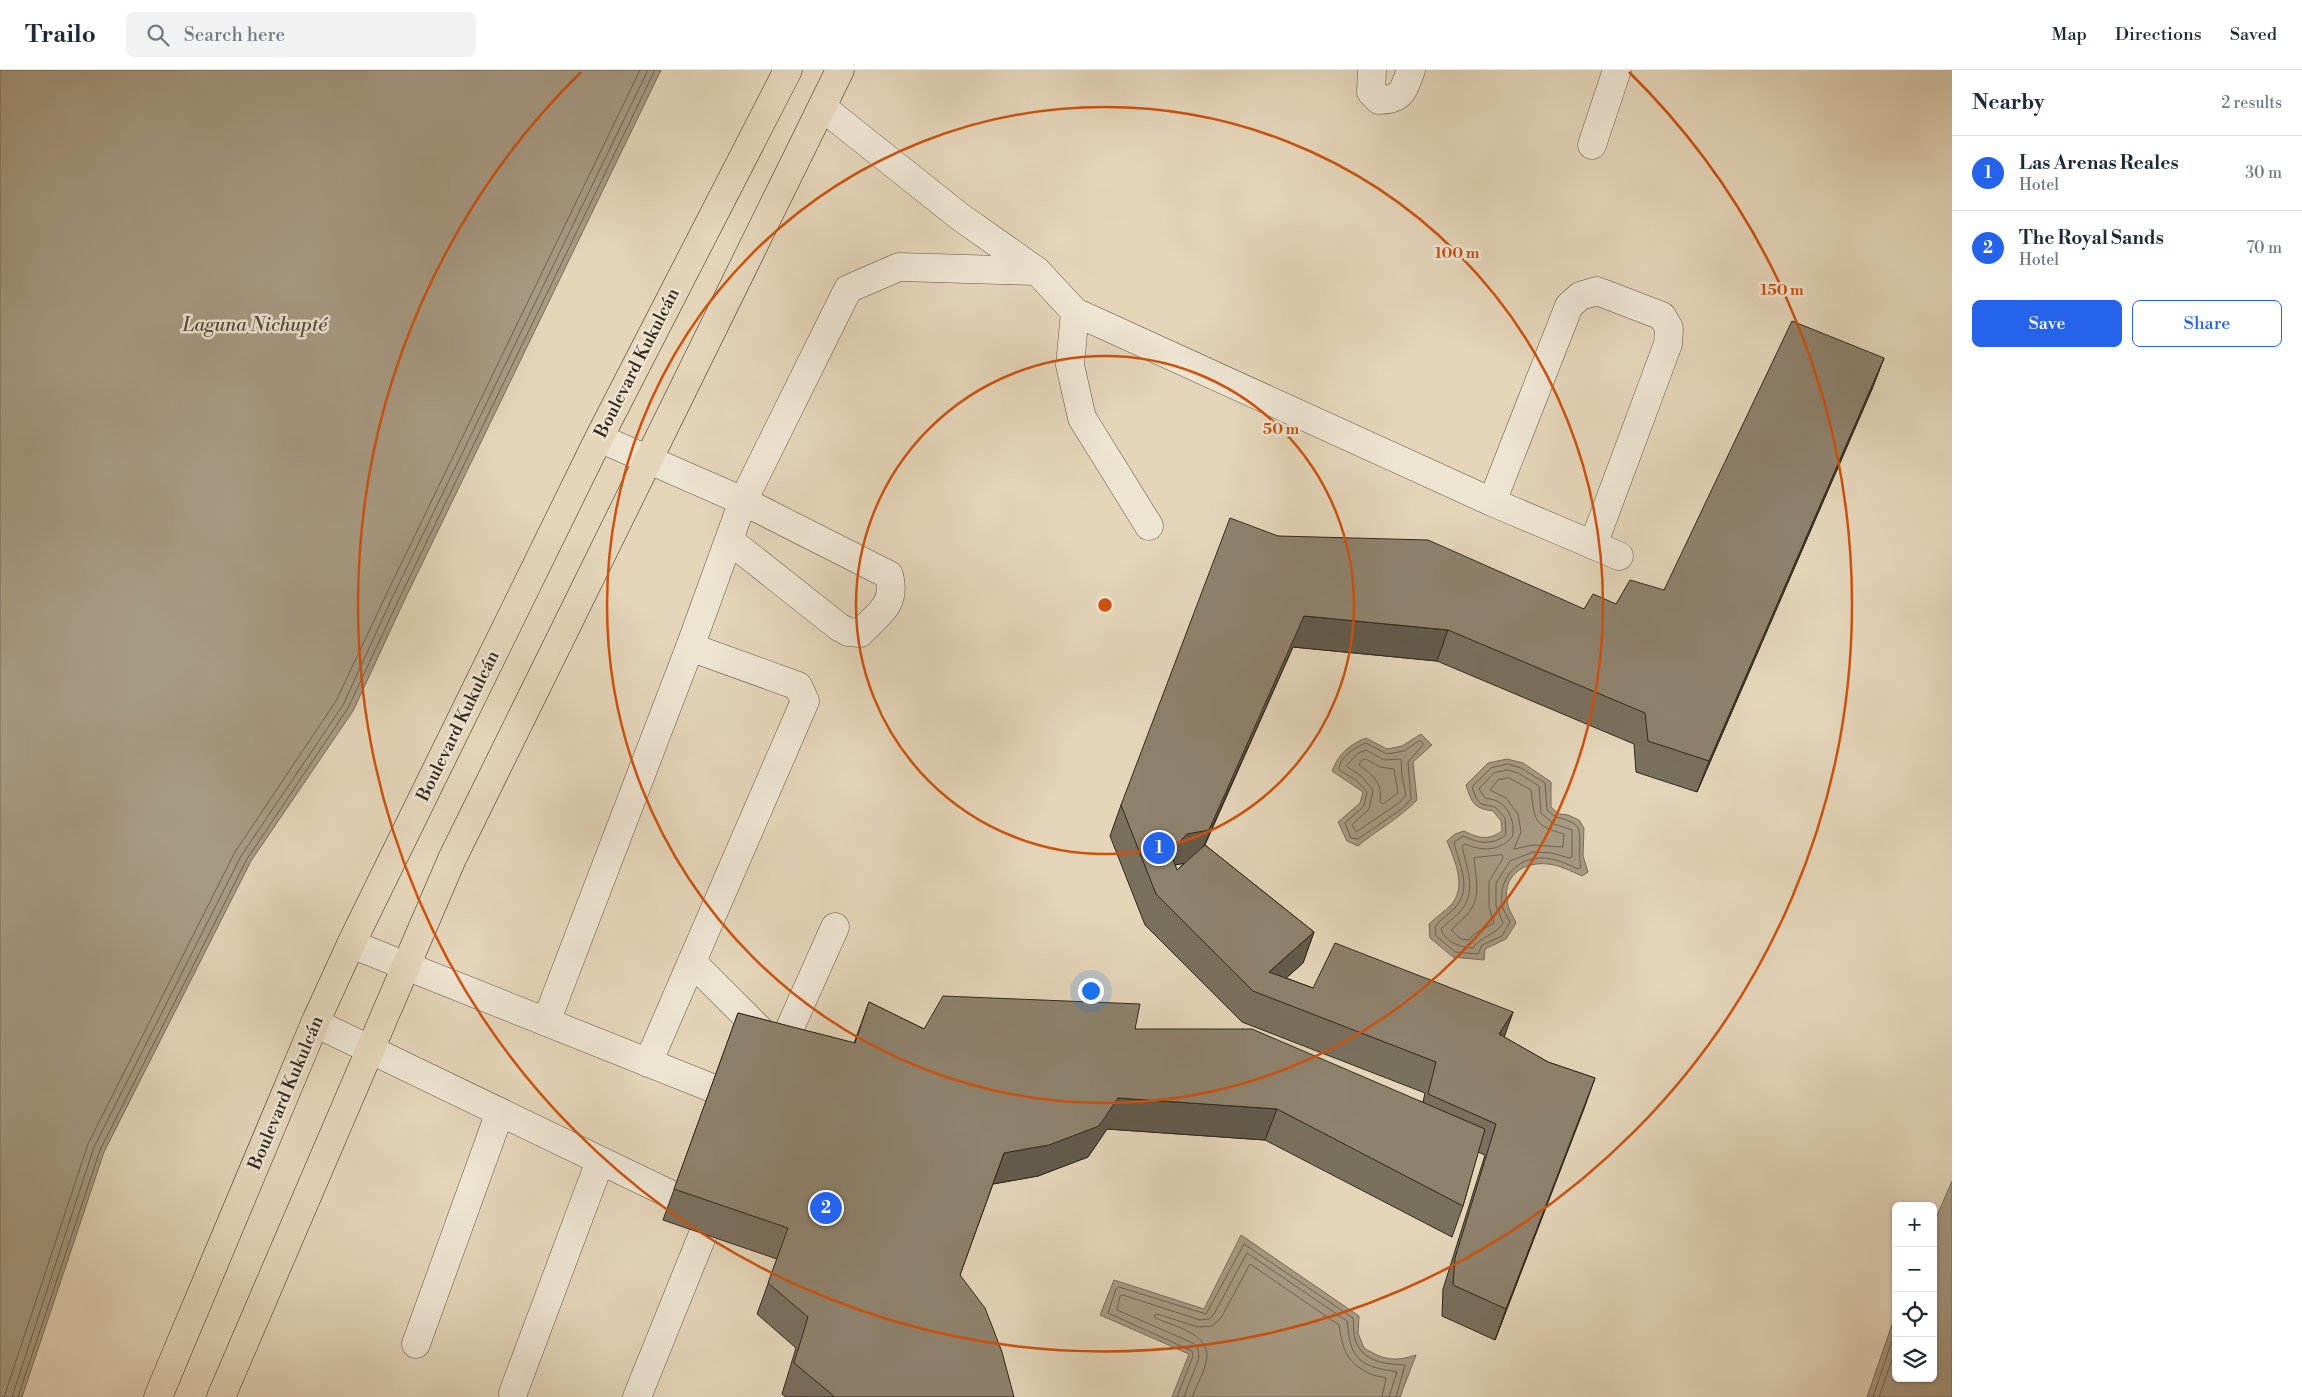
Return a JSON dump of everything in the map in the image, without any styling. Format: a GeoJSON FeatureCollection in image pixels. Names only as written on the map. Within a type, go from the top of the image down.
{"type":"FeatureCollection","features":[{"type":"Feature","properties":{"kind":"main road","name":"Boulevard Kukulcán"},"geometry":{"type":"LineString","coordinates":[[158,1397],[314,1023],[351,944],[599,438],[788,70]]}},
{"type":"Feature","properties":{"kind":"main road"},"geometry":{"type":"LineString","coordinates":[[221,1397],[452,859],[840,70]]}},
{"type":"Feature","properties":{"kind":"lane"},"geometry":{"type":"LineString","coordinates":[[1372,70],[1371,92],[1379,100],[1393,100],[1401,95],[1411,70]]}},
{"type":"Feature","properties":{"kind":"lane"},"geometry":{"type":"LineString","coordinates":[[1592,145],[1617,70]]}},
{"type":"Feature","properties":{"kind":"lane"},"geometry":{"type":"LineString","coordinates":[[822,107],[959,216],[1036,270],[1075,312],[1492,502],[1619,556]]}},
{"type":"Feature","properties":{"kind":"lane"},"geometry":{"type":"LineString","coordinates":[[546,1022],[690,647],[743,501],[848,289],[899,267],[1036,270]]}},
{"type":"Feature","properties":{"kind":"lane"},"geometry":{"type":"LineString","coordinates":[[1492,502],[1569,306],[1580,296],[1597,292],[1662,316],[1670,328],[1668,344],[1593,545]]}},
{"type":"Feature","properties":{"kind":"lane"},"geometry":{"type":"LineString","coordinates":[[1075,312],[1070,365],[1082,418],[1149,526]]}},
{"type":"Feature","properties":{"kind":"lane"},"geometry":{"type":"LineString","coordinates":[[599,438],[743,501],[889,576],[893,588],[891,601],[860,633],[848,632],[839,627],[729,540]]}},
{"type":"Feature","properties":{"kind":"lane"},"geometry":{"type":"LineString","coordinates":[[648,1063],[805,701],[798,686],[690,647]]}},
{"type":"Feature","properties":{"kind":"lane"},"geometry":{"type":"LineString","coordinates":[[692,962],[778,1054],[835,927]]}},
{"type":"Feature","properties":{"kind":"lane"},"geometry":{"type":"LineString","coordinates":[[351,944],[712,1088]]}},
{"type":"Feature","properties":{"kind":"lane"},"geometry":{"type":"LineString","coordinates":[[314,1023],[369,1051],[420,1072],[672,1195]]}},
{"type":"Feature","properties":{"kind":"lane"},"geometry":{"type":"LineString","coordinates":[[416,1344],[500,1112]]}},
{"type":"Feature","properties":{"kind":"lane"},"geometry":{"type":"LineString","coordinates":[[513,1393],[600,1161]]}},
{"type":"Feature","properties":{"kind":"lane"},"geometry":{"type":"LineString","coordinates":[[637,1397],[703,1234]]}},
{"type":"Feature","properties":{"kind":"water","name":"Laguna Nichupté"},"geometry":{"type":"Polygon","coordinates":[[[0,70],[661,70],[404,601],[353,711],[251,861],[104,1152],[22,1397],[0,1397],[0,70]]]}},
{"type":"Feature","properties":{"kind":"water"},"geometry":{"type":"Polygon","coordinates":[[[1421,734],[1432,745],[1413,762],[1417,800],[1403,813],[1358,846],[1347,841],[1338,822],[1360,803],[1363,792],[1332,771],[1341,754],[1366,738],[1387,749],[1402,746],[1421,734]]]}},
{"type":"Feature","properties":{"kind":"water"},"geometry":{"type":"Polygon","coordinates":[[[1507,759],[1523,763],[1551,782],[1551,807],[1559,814],[1568,815],[1579,820],[1584,828],[1583,856],[1588,872],[1582,876],[1548,864],[1530,865],[1522,868],[1507,886],[1506,895],[1509,910],[1516,923],[1506,939],[1485,949],[1484,960],[1453,957],[1430,938],[1429,924],[1451,905],[1456,898],[1458,890],[1458,874],[1447,841],[1455,834],[1464,831],[1488,837],[1502,831],[1501,821],[1493,811],[1474,804],[1466,785],[1488,763],[1507,759]]]}},
{"type":"Feature","properties":{"kind":"water"},"geometry":{"type":"Polygon","coordinates":[[[1952,1181],[1952,1397],[1867,1397],[1892,1325],[1892,1382],[1937,1382],[1937,1216],[1952,1181]]]}},
{"type":"Feature","properties":{"kind":"water"},"geometry":{"type":"Polygon","coordinates":[[[1241,1235],[1359,1316],[1358,1333],[1364,1348],[1389,1359],[1401,1359],[1416,1355],[1400,1397],[1172,1397],[1189,1354],[1100,1315],[1114,1280],[1204,1309],[1241,1235]]]}},
{"type":"Feature","properties":{"kind":"building"},"geometry":{"type":"Polygon","coordinates":[[[1792,321],[1884,358],[1709,761],[1648,741],[1645,713],[1448,630],[1304,616],[1209,830],[1187,834],[1170,852],[1177,870],[1205,845],[1314,932],[1269,972],[1313,988],[1335,943],[1513,1012],[1499,1034],[1548,1062],[1595,1078],[1506,1309],[1453,1285],[1455,1258],[1496,1124],[1428,1094],[1436,1062],[1253,991],[1156,894],[1121,805],[1230,518],[1278,536],[1428,540],[1584,609],[1593,594],[1616,604],[1630,580],[1664,590],[1792,321]]]}},
{"type":"Feature","properties":{"kind":"building"},"geometry":{"type":"Polygon","coordinates":[[[943,996],[1140,1004],[1135,1029],[1252,1029],[1485,1129],[1463,1206],[1277,1109],[1118,1098],[1099,1126],[1049,1145],[1004,1153],[960,1275],[985,1308],[1002,1352],[1014,1397],[835,1397],[794,1363],[808,1317],[768,1283],[788,1228],[674,1189],[738,1013],[855,1043],[869,1002],[924,1029],[943,996]]]}},
{"type":"Feature","properties":{"kind":"place","name":"Las Arenas Reales"},"geometry":{"type":"Point","coordinates":[1159,848]}},
{"type":"Feature","properties":{"kind":"place","name":"The Royal Sands"},"geometry":{"type":"Point","coordinates":[826,1208]}}]}
